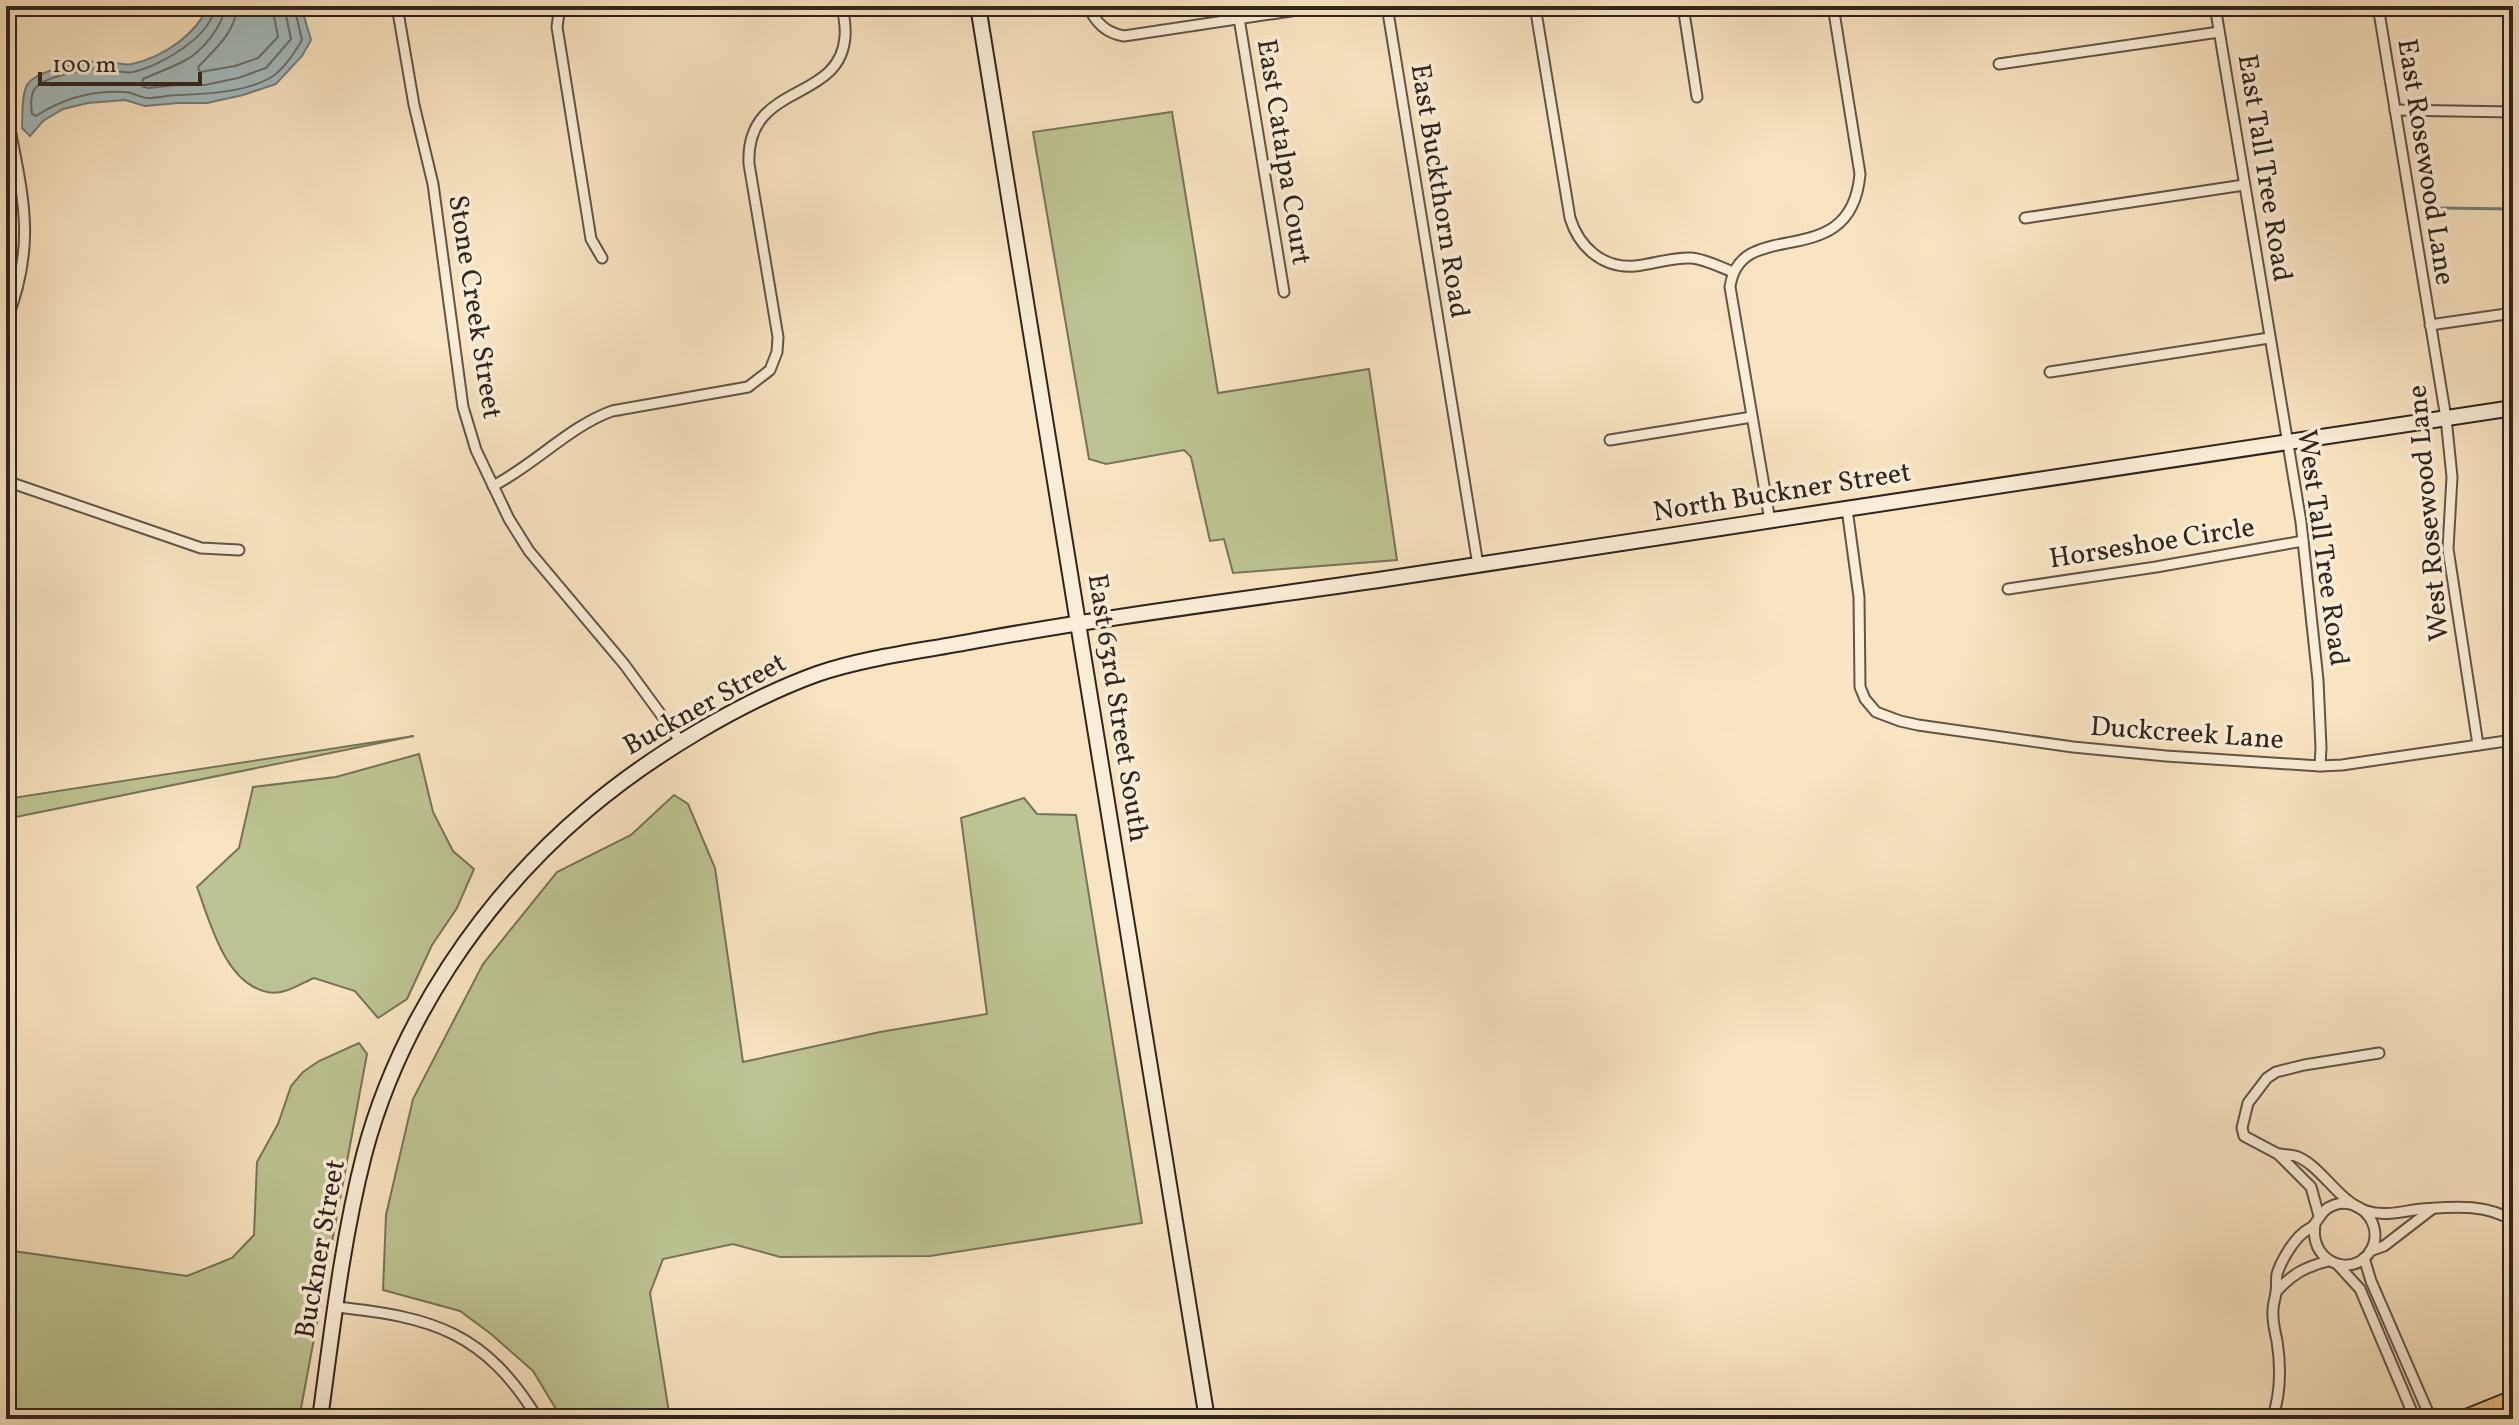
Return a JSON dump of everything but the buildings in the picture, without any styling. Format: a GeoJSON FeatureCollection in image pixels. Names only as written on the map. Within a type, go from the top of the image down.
{"type":"FeatureCollection","features":[{"type":"Feature","properties":{"kind":"main road","name":"East 63rd Street South"},"geometry":{"type":"LineString","coordinates":[[978,6],[1207,1419]]}},
{"type":"Feature","properties":{"kind":"main road","name":"North Buckner Street"},"geometry":{"type":"LineString","coordinates":[[1059,626],[2513,408]]}},
{"type":"Feature","properties":{"kind":"main road","name":"Buckner Street"},"geometry":{"type":"LineString","coordinates":[[320,1419],[348,1227],[365,1150],[409,1036],[445,973],[519,876],[583,813],[628,777],[681,742],[811,676],[843,666],[1059,626]]}},
{"type":"Feature","properties":{"kind":"main road"},"geometry":{"type":"LineString","coordinates":[[2461,1419],[2513,1398]]}},
{"type":"Feature","properties":{"kind":"main road"},"geometry":{"type":"LineString","coordinates":[[2505,1419],[2513,1416]]}},
{"type":"Feature","properties":{"kind":"street","name":"Stone Creek Street"},"geometry":{"type":"LineString","coordinates":[[397,6],[414,105],[433,184],[463,407],[476,450],[529,551],[624,664],[681,742]]}},
{"type":"Feature","properties":{"kind":"street"},"geometry":{"type":"LineString","coordinates":[[560,6],[557,27],[591,235],[594,247],[602,258]]}},
{"type":"Feature","properties":{"kind":"street"},"geometry":{"type":"LineString","coordinates":[[493,486],[524,469],[598,416],[748,387],[773,366],[778,337],[749,164],[750,146],[754,130],[763,115],[775,104],[825,77],[836,64],[846,36],[842,6]]}},
{"type":"Feature","properties":{"kind":"street"},"geometry":{"type":"LineString","coordinates":[[1088,6],[1101,27],[1124,36],[1324,6]]}},
{"type":"Feature","properties":{"kind":"street","name":"East Catalpa Court"},"geometry":{"type":"LineString","coordinates":[[1237,6],[1284,292]]}},
{"type":"Feature","properties":{"kind":"street","name":"East Buckthorn Road"},"geometry":{"type":"LineString","coordinates":[[1387,6],[1478,565]]}},
{"type":"Feature","properties":{"kind":"street"},"geometry":{"type":"LineString","coordinates":[[1535,6],[1570,218],[1583,244],[1612,263],[1633,266],[1692,258],[1733,272]]}},
{"type":"Feature","properties":{"kind":"street"},"geometry":{"type":"LineString","coordinates":[[1683,6],[1697,97]]}},
{"type":"Feature","properties":{"kind":"street"},"geometry":{"type":"LineString","coordinates":[[1770,521],[1730,287],[1739,261],[1749,253],[1759,248],[1825,234],[1842,220],[1856,197],[1860,174],[1833,6]]}},
{"type":"Feature","properties":{"kind":"street","name":"East Tall Tree Road"},"geometry":{"type":"LineString","coordinates":[[2215,6],[2269,338]]}},
{"type":"Feature","properties":{"kind":"street","name":"East Rosewood Lane"},"geometry":{"type":"LineString","coordinates":[[2378,6],[2430,325]]}},
{"type":"Feature","properties":{"kind":"street"},"geometry":{"type":"LineString","coordinates":[[1999,64],[2219,32]]}},
{"type":"Feature","properties":{"kind":"street"},"geometry":{"type":"LineString","coordinates":[[6,108],[26,228],[22,275],[6,322]]}},
{"type":"Feature","properties":{"kind":"street"},"geometry":{"type":"LineString","coordinates":[[2395,110],[2513,112]]}},
{"type":"Feature","properties":{"kind":"street"},"geometry":{"type":"LineString","coordinates":[[2025,218],[2244,185]]}},
{"type":"Feature","properties":{"kind":"street"},"geometry":{"type":"LineString","coordinates":[[2430,325],[2513,313]]}},
{"type":"Feature","properties":{"kind":"street","name":"West Rosewood Lane"},"geometry":{"type":"LineString","coordinates":[[2430,325],[2446,418],[2453,486],[2448,549],[2478,745]]}},
{"type":"Feature","properties":{"kind":"street"},"geometry":{"type":"LineString","coordinates":[[2050,372],[2269,338]]}},
{"type":"Feature","properties":{"kind":"street","name":"West Tall Tree Road"},"geometry":{"type":"LineString","coordinates":[[2269,338],[2303,541],[2318,680],[2320,766]]}},
{"type":"Feature","properties":{"kind":"street"},"geometry":{"type":"LineString","coordinates":[[1610,440],[1752,417]]}},
{"type":"Feature","properties":{"kind":"street"},"geometry":{"type":"LineString","coordinates":[[6,481],[201,548],[239,550]]}},
{"type":"Feature","properties":{"kind":"street","name":"Duckcreek Lane"},"geometry":{"type":"LineString","coordinates":[[1847,509],[1859,597],[1860,682],[1865,699],[1880,714],[1900,721],[2073,747],[2320,766],[2513,740]]}},
{"type":"Feature","properties":{"kind":"street","name":"Horseshoe Circle"},"geometry":{"type":"LineString","coordinates":[[2008,589],[2303,541]]}},
{"type":"Feature","properties":{"kind":"street"},"geometry":{"type":"LineString","coordinates":[[2379,1053],[2283,1069],[2267,1078],[2248,1103],[2242,1128],[2244,1136],[2278,1154],[2311,1187],[2317,1220],[2313,1235],[2315,1245],[2360,1289],[2415,1419]]}},
{"type":"Feature","properties":{"kind":"street"},"geometry":{"type":"LineString","coordinates":[[2278,1154],[2298,1157],[2369,1217],[2375,1234],[2367,1254],[2371,1281],[2431,1419]]}},
{"type":"Feature","properties":{"kind":"street"},"geometry":{"type":"LineString","coordinates":[[2272,1419],[2280,1362],[2272,1308],[2277,1274],[2300,1234],[2335,1204],[2345,1203],[2383,1214],[2474,1207],[2513,1221]]}},
{"type":"Feature","properties":{"kind":"street"},"geometry":{"type":"LineString","coordinates":[[2276,1292],[2305,1267],[2356,1263],[2432,1209]]}},
{"type":"Feature","properties":{"kind":"street"},"geometry":{"type":"LineString","coordinates":[[336,1307],[423,1322],[474,1345],[501,1367],[538,1419]]}},
{"type":"Feature","properties":{"kind":"green space"},"geometry":{"type":"Polygon","coordinates":[[[1172,112],[1218,393],[1369,369],[1397,560],[1233,573],[1224,539],[1210,541],[1191,457],[1184,450],[1106,464],[1089,459],[1033,132],[1172,112]]]}},
{"type":"Feature","properties":{"kind":"green space"},"geometry":{"type":"Polygon","coordinates":[[[414,736],[6,819],[6,799],[414,736]]]}},
{"type":"Feature","properties":{"kind":"green space"},"geometry":{"type":"Polygon","coordinates":[[[419,754],[433,812],[453,851],[474,869],[457,908],[432,945],[407,999],[378,1018],[355,991],[314,978],[291,989],[273,993],[252,986],[240,977],[221,949],[197,887],[239,848],[253,787],[336,777],[419,754]]]}},
{"type":"Feature","properties":{"kind":"green space"},"geometry":{"type":"Polygon","coordinates":[[[674,795],[688,804],[715,868],[743,1062],[880,1032],[987,1014],[961,818],[1024,798],[1037,814],[1076,815],[1142,1223],[930,1256],[780,1257],[733,1244],[663,1259],[650,1293],[670,1419],[562,1419],[533,1371],[460,1311],[383,1290],[386,1215],[413,1099],[483,964],[557,872],[631,835],[674,795]]]}},
{"type":"Feature","properties":{"kind":"green space"},"geometry":{"type":"Polygon","coordinates":[[[359,1043],[367,1054],[299,1419],[6,1419],[6,1250],[187,1276],[232,1258],[254,1235],[257,1162],[278,1124],[291,1086],[303,1072],[319,1061],[359,1043]]]}},
{"type":"Feature","properties":{"kind":"water"},"geometry":{"type":"Polygon","coordinates":[[[208,6],[301,6],[311,40],[302,56],[276,84],[243,95],[207,103],[145,106],[125,100],[88,103],[63,109],[43,121],[30,136],[22,128],[24,95],[32,79],[73,65],[144,61],[167,50],[187,35],[203,17],[208,6]]]}},
{"type":"Feature","properties":{"kind":"waterway"},"geometry":{"type":"LineString","coordinates":[[2441,208],[2513,209]]}}]}
